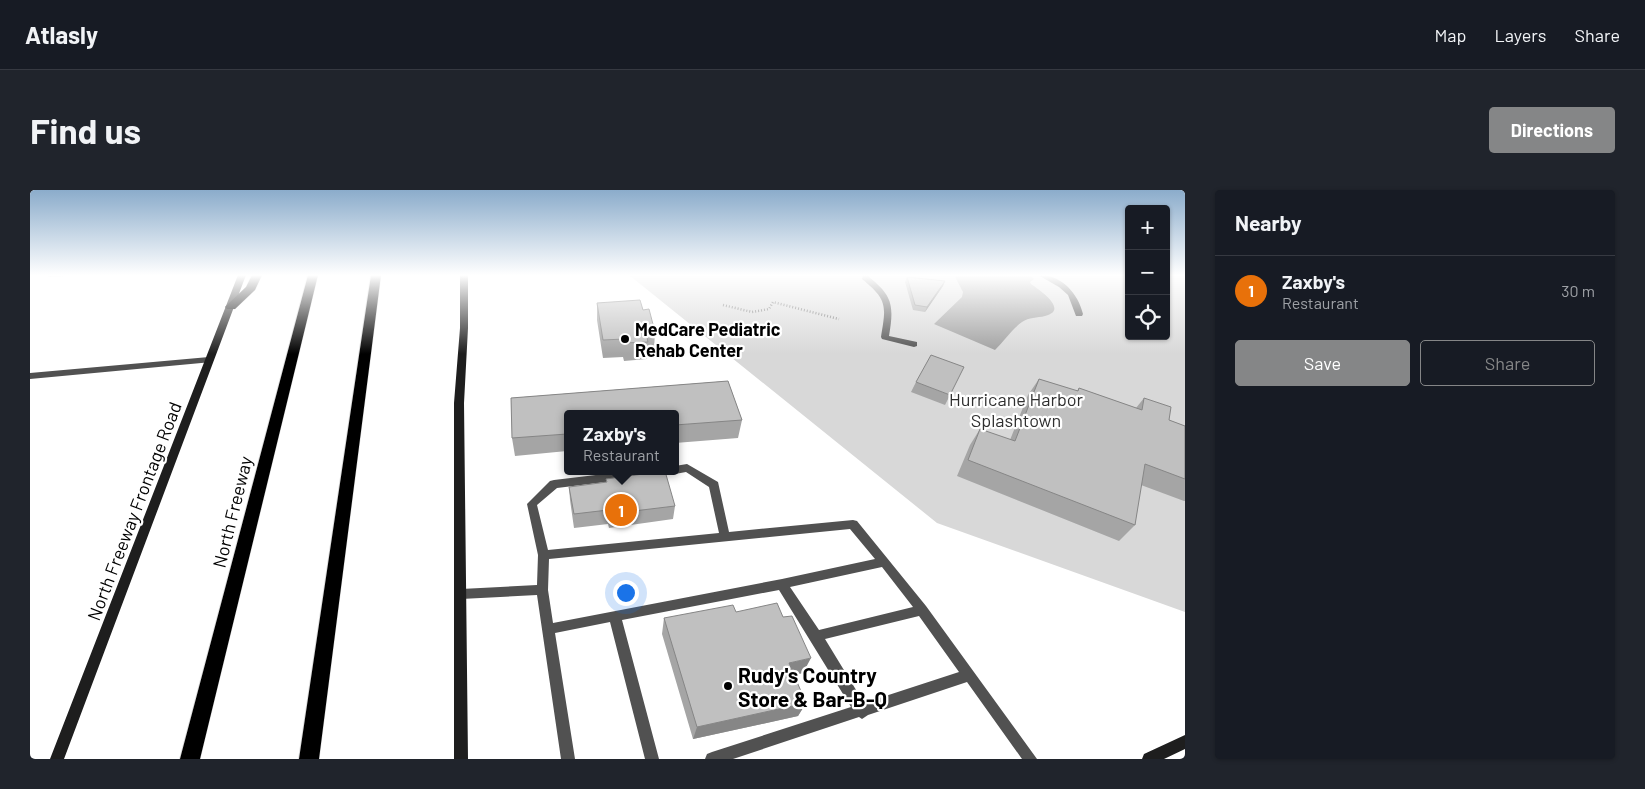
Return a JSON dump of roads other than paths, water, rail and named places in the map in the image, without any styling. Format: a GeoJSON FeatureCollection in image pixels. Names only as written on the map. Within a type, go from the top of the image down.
{"type":"FeatureCollection","features":[{"type":"Feature","properties":{"kind":"highway"},"geometry":{"type":"LineString","coordinates":[[231,307],[236,302]]}},
{"type":"Feature","properties":{"kind":"highway","name":"North Freeway"},"geometry":{"type":"LineString","coordinates":[[190,759],[306,302]]}},
{"type":"Feature","properties":{"kind":"highway"},"geometry":{"type":"LineString","coordinates":[[309,759],[372,302]]}},
{"type":"Feature","properties":{"kind":"main road","name":"North Freeway Frontage Road"},"geometry":{"type":"LineString","coordinates":[[58,759],[208,360],[233,302]]}},
{"type":"Feature","properties":{"kind":"main road"},"geometry":{"type":"LineString","coordinates":[[461,759],[459,403],[464,302]]}},
{"type":"Feature","properties":{"kind":"main road"},"geometry":{"type":"LineString","coordinates":[[1149,759],[1185,742]]}},
{"type":"Feature","properties":{"kind":"street"},"geometry":{"type":"LineString","coordinates":[[888,302],[889,311],[885,336],[914,344]]}},
{"type":"Feature","properties":{"kind":"street"},"geometry":{"type":"LineString","coordinates":[[1076,302],[1079,314]]}},
{"type":"Feature","properties":{"kind":"street"},"geometry":{"type":"LineString","coordinates":[[30,376],[208,360]]}},
{"type":"Feature","properties":{"kind":"street"},"geometry":{"type":"LineString","coordinates":[[679,469],[687,468],[714,486],[725,537]]}},
{"type":"Feature","properties":{"kind":"street"},"geometry":{"type":"LineString","coordinates":[[568,759],[542,590],[544,555],[532,504],[554,484],[629,475]]}},
{"type":"Feature","properties":{"kind":"street"},"geometry":{"type":"LineString","coordinates":[[544,555],[853,524],[922,610],[1030,759]]}},
{"type":"Feature","properties":{"kind":"street"},"geometry":{"type":"LineString","coordinates":[[548,629],[782,584],[884,562]]}},
{"type":"Feature","properties":{"kind":"street"},"geometry":{"type":"LineString","coordinates":[[782,584],[862,712]]}},
{"type":"Feature","properties":{"kind":"street"},"geometry":{"type":"LineString","coordinates":[[461,594],[542,590]]}},
{"type":"Feature","properties":{"kind":"street"},"geometry":{"type":"LineString","coordinates":[[816,636],[922,610]]}},
{"type":"Feature","properties":{"kind":"street"},"geometry":{"type":"LineString","coordinates":[[615,617],[652,759]]}},
{"type":"Feature","properties":{"kind":"street"},"geometry":{"type":"LineString","coordinates":[[712,759],[862,712],[969,675]]}},
{"type":"Feature","properties":{"kind":"place","name":"MedCare Pediatric Rehab Center"},"geometry":{"type":"Point","coordinates":[625,339]}},
{"type":"Feature","properties":{"kind":"place","name":"Zaxby's"},"geometry":{"type":"Point","coordinates":[621,510]}},
{"type":"Feature","properties":{"kind":"place","name":"Rudy's Country Store & Bar-B-Q"},"geometry":{"type":"Point","coordinates":[728,686]}},
{"type":"Feature","properties":{"kind":"park label","name":"Hurricane Harbor Splashtown"},"geometry":{"type":"Point","coordinates":[1016,409]}}]}
